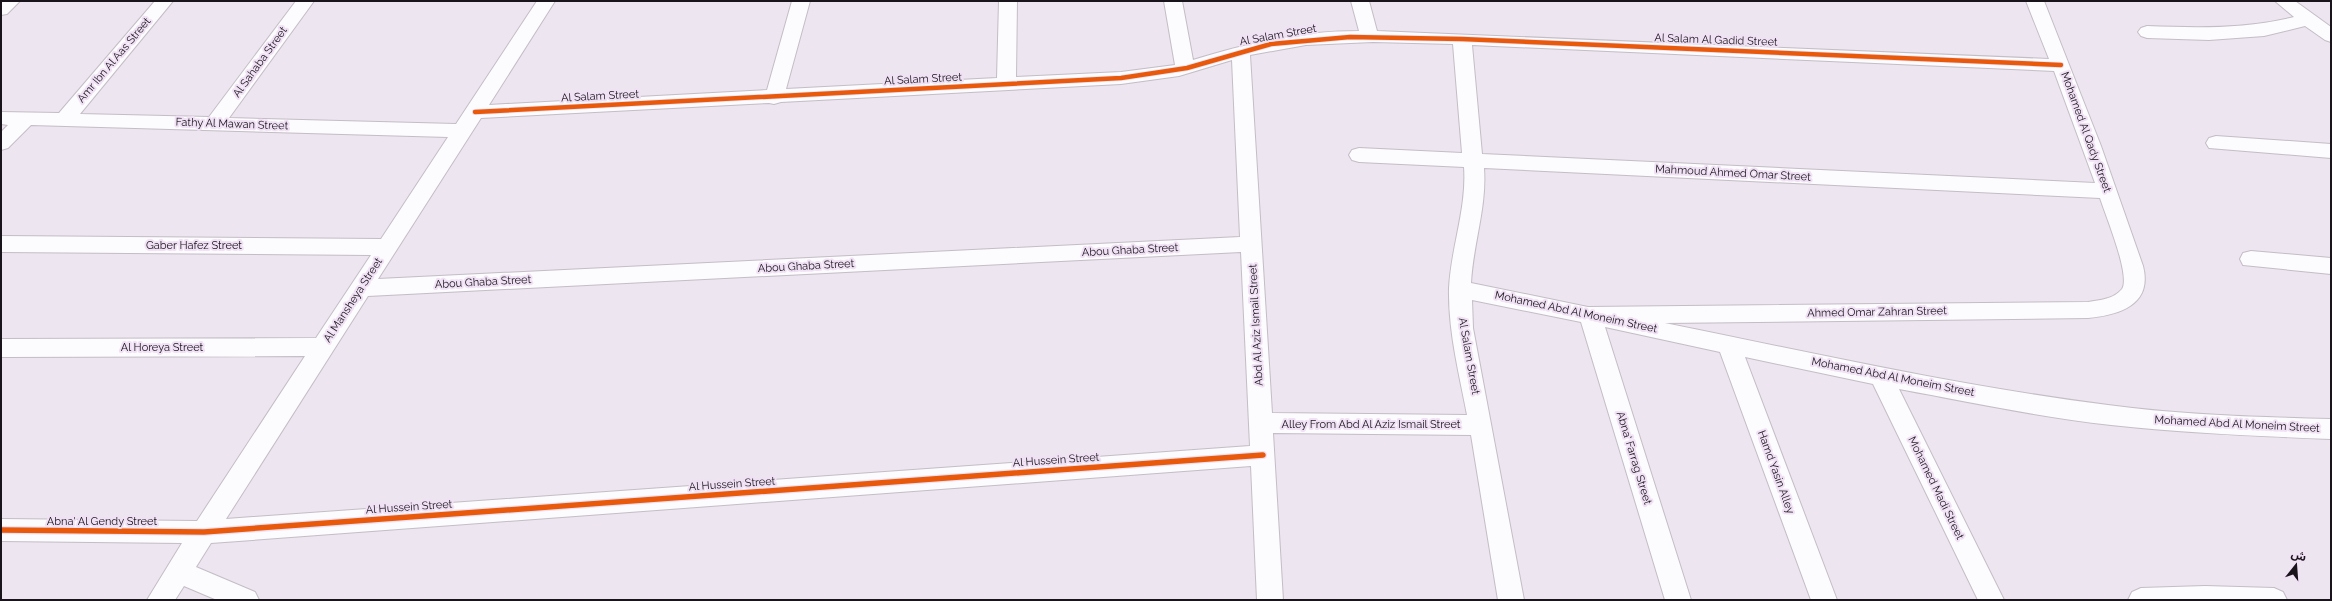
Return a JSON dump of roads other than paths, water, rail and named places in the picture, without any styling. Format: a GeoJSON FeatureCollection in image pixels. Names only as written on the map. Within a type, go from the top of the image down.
{"type":"FeatureCollection","features":[{"type":"Feature","properties":{"kind":"street"},"geometry":{"type":"LineString","coordinates":[[1,10],[11,1]]}},
{"type":"Feature","properties":{"kind":"street","name":"Amr Ibn Al Aas Street"},"geometry":{"type":"LineString","coordinates":[[65,119],[164,1]]}},
{"type":"Feature","properties":{"kind":"street","name":"Al Sahaba Street"},"geometry":{"type":"LineString","coordinates":[[215,123],[306,1]]}},
{"type":"Feature","properties":{"kind":"street","name":"Al Mansheya Street"},"geometry":{"type":"LineString","coordinates":[[160,600],[546,1]]}},
{"type":"Feature","properties":{"kind":"street"},"geometry":{"type":"LineString","coordinates":[[774,98],[802,1]]}},
{"type":"Feature","properties":{"kind":"street"},"geometry":{"type":"LineString","coordinates":[[1006,85],[1008,1]]}},
{"type":"Feature","properties":{"kind":"street"},"geometry":{"type":"LineString","coordinates":[[1173,1],[1185,68]]}},
{"type":"Feature","properties":{"kind":"street"},"geometry":{"type":"LineString","coordinates":[[1360,1],[1369,36]]}},
{"type":"Feature","properties":{"kind":"street","name":"Mohamed Al Qady Street"},"geometry":{"type":"LineString","coordinates":[[2035,1],[2062,65],[2108,191],[2132,266]]}},
{"type":"Feature","properties":{"kind":"street"},"geometry":{"type":"LineString","coordinates":[[2284,1],[2331,36]]}},
{"type":"Feature","properties":{"kind":"street"},"geometry":{"type":"LineString","coordinates":[[2147,32],[2209,34],[2264,30],[2310,19]]}},
{"type":"Feature","properties":{"kind":"street","name":"Al Salam Street"},"geometry":{"type":"LineString","coordinates":[[475,112],[774,98],[1121,78],[1185,68],[1241,51],[1318,38],[1369,36]]}},
{"type":"Feature","properties":{"kind":"street","name":"Al Salam Al Gadid Street"},"geometry":{"type":"LineString","coordinates":[[1369,36],[2062,65]]}},
{"type":"Feature","properties":{"kind":"street","name":"Al Salam Street"},"geometry":{"type":"LineString","coordinates":[[1462,39],[1475,183],[1471,220],[1462,258],[1460,289],[1462,328],[1481,425],[1511,600]]}},
{"type":"Feature","properties":{"kind":"street","name":"Abd Al Aziz Ismail Street"},"geometry":{"type":"LineString","coordinates":[[1241,51],[1262,423],[1270,600]]}},
{"type":"Feature","properties":{"kind":"street","name":"Fathy Al Mawan Street"},"geometry":{"type":"LineString","coordinates":[[1,118],[462,131]]}},
{"type":"Feature","properties":{"kind":"street"},"geometry":{"type":"LineString","coordinates":[[1,143],[27,118]]}},
{"type":"Feature","properties":{"kind":"street"},"geometry":{"type":"LineString","coordinates":[[2216,143],[2331,151]]}},
{"type":"Feature","properties":{"kind":"street","name":"Mahmoud Ahmed Omar Street"},"geometry":{"type":"LineString","coordinates":[[1359,154],[2108,191]]}},
{"type":"Feature","properties":{"kind":"street","name":"Gaber Hafez Street"},"geometry":{"type":"LineString","coordinates":[[1,244],[387,247]]}},
{"type":"Feature","properties":{"kind":"street","name":"Abou Ghaba Street"},"geometry":{"type":"LineString","coordinates":[[360,288],[1252,244]]}},
{"type":"Feature","properties":{"kind":"street"},"geometry":{"type":"LineString","coordinates":[[2251,259],[2331,266]]}},
{"type":"Feature","properties":{"kind":"street","name":"Ahmed Omar Zahran Street"},"geometry":{"type":"LineString","coordinates":[[1590,315],[2088,310],[2112,307],[2127,298],[2135,283],[2132,266]]}},
{"type":"Feature","properties":{"kind":"street","name":"Mohamed Abd Al Moneim Street"},"geometry":{"type":"LineString","coordinates":[[1460,289],[1881,376],[2002,399],[2109,416],[2214,425],[2331,429]]}},
{"type":"Feature","properties":{"kind":"street","name":"Abna' Farrag Street"},"geometry":{"type":"LineString","coordinates":[[1590,315],[1678,600]]}},
{"type":"Feature","properties":{"kind":"street","name":"Hamd Yasin Alley"},"geometry":{"type":"LineString","coordinates":[[1729,344],[1824,600]]}},
{"type":"Feature","properties":{"kind":"street","name":"Al Horeya Street"},"geometry":{"type":"LineString","coordinates":[[1,348],[322,347]]}},
{"type":"Feature","properties":{"kind":"street","name":"Mohamed Madi Street"},"geometry":{"type":"LineString","coordinates":[[1881,376],[1991,600]]}},
{"type":"Feature","properties":{"kind":"street","name":"Alley From Abd Al Aziz Ismail Street"},"geometry":{"type":"LineString","coordinates":[[1262,423],[1481,425]]}},
{"type":"Feature","properties":{"kind":"street","name":"Al Hussein Street"},"geometry":{"type":"LineString","coordinates":[[204,532],[1263,455]]}},
{"type":"Feature","properties":{"kind":"street","name":"Abna' Al Gendy Street"},"geometry":{"type":"LineString","coordinates":[[1,530],[204,532]]}},
{"type":"Feature","properties":{"kind":"street"},"geometry":{"type":"LineString","coordinates":[[178,572],[246,600]]}},
{"type":"Feature","properties":{"kind":"street"},"geometry":{"type":"LineString","coordinates":[[2141,600],[2205,598],[2274,600]]}}]}
